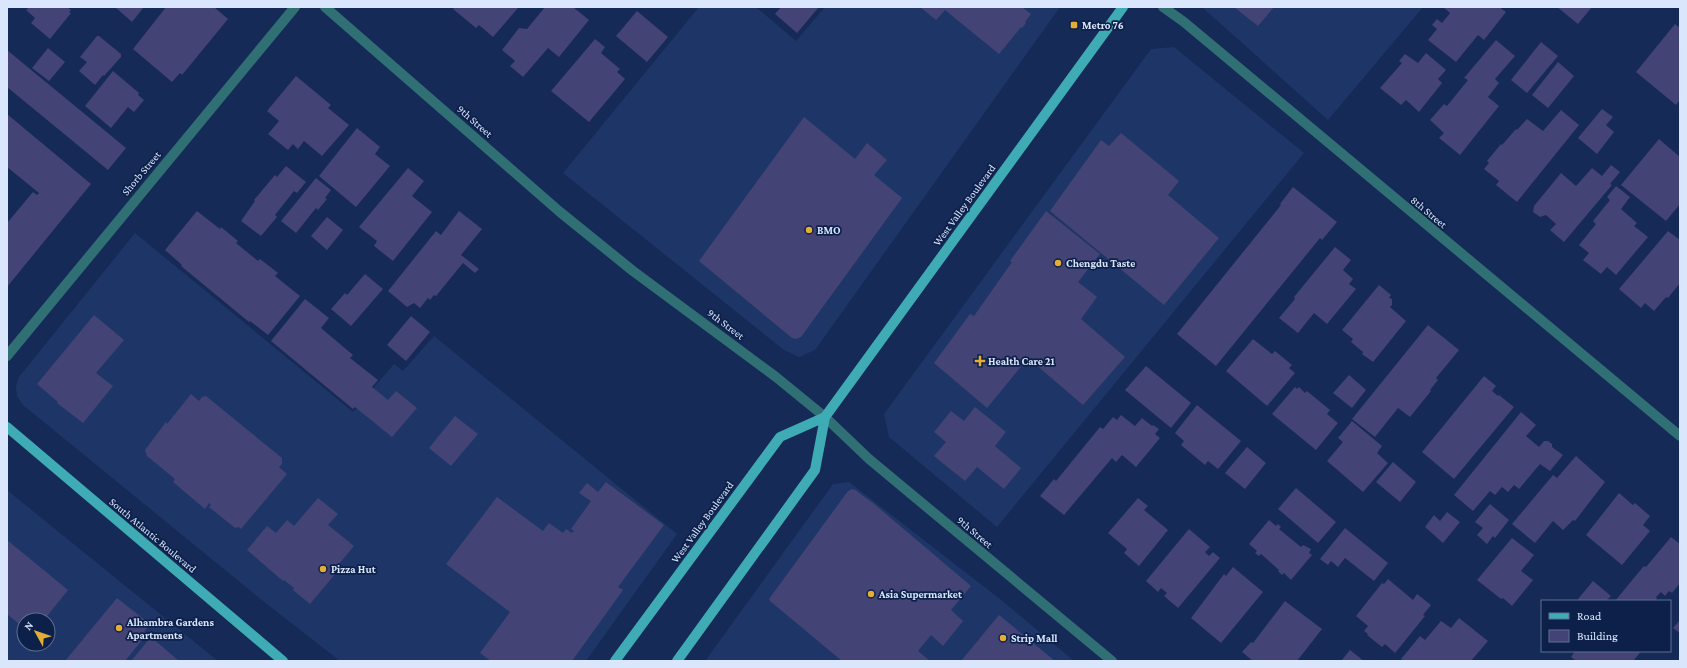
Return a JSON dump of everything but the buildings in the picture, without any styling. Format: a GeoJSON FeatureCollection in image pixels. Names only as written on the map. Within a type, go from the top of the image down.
{"type":"FeatureCollection","features":[{"type":"Feature","properties":{"kind":"main road","name":"West Valley Boulevard"},"geometry":{"type":"LineString","coordinates":[[677,661],[815,470],[825,417],[1123,7]]}},
{"type":"Feature","properties":{"kind":"main road","name":"West Valley Boulevard"},"geometry":{"type":"LineString","coordinates":[[615,661],[780,437],[825,417]]}},
{"type":"Feature","properties":{"kind":"main road","name":"South Atlantic Boulevard"},"geometry":{"type":"LineString","coordinates":[[7,427],[283,661]]}},
{"type":"Feature","properties":{"kind":"street","name":"Shorb Street"},"geometry":{"type":"LineString","coordinates":[[7,356],[295,7]]}},
{"type":"Feature","properties":{"kind":"street","name":"9th Street"},"geometry":{"type":"LineString","coordinates":[[325,7],[560,212],[633,271],[776,377],[825,417],[869,460],[1112,661]]}},
{"type":"Feature","properties":{"kind":"street","name":"8th Street"},"geometry":{"type":"LineString","coordinates":[[1163,7],[1184,22],[1680,436]]}},
{"type":"Feature","properties":{"kind":"shaded area"},"geometry":{"type":"Polygon","coordinates":[[[699,7],[756,7],[796,41],[825,7],[1060,7],[815,350],[799,357],[784,350],[563,173],[699,7]]]}},
{"type":"Feature","properties":{"kind":"shaded area"},"geometry":{"type":"Polygon","coordinates":[[[1202,7],[1423,7],[1328,120],[1202,7]]]}},
{"type":"Feature","properties":{"kind":"shaded area"},"geometry":{"type":"Polygon","coordinates":[[[1174,47],[1304,153],[997,527],[889,437],[884,414],[1151,49],[1174,47]]]}},
{"type":"Feature","properties":{"kind":"shaded area"},"geometry":{"type":"Polygon","coordinates":[[[135,233],[353,412],[394,364],[403,371],[434,336],[677,534],[586,661],[340,661],[263,601],[23,405],[17,396],[16,386],[19,377],[135,233]]]}},
{"type":"Feature","properties":{"kind":"shaded area"},"geometry":{"type":"Polygon","coordinates":[[[849,482],[1005,603],[1074,661],[705,661],[833,484],[849,482]]]}},
{"type":"Feature","properties":{"kind":"shaded area"},"geometry":{"type":"Polygon","coordinates":[[[7,490],[218,661],[7,661],[7,490]]]}},
{"type":"Feature","properties":{"kind":"place","name":"Metro 76"},"geometry":{"type":"Point","coordinates":[1074,25]}},
{"type":"Feature","properties":{"kind":"place","name":"BMO"},"geometry":{"type":"Point","coordinates":[809,230]}},
{"type":"Feature","properties":{"kind":"place","name":"Chengdu Taste"},"geometry":{"type":"Point","coordinates":[1058,263]}},
{"type":"Feature","properties":{"kind":"place","name":"Health Care 21"},"geometry":{"type":"Point","coordinates":[980,361]}},
{"type":"Feature","properties":{"kind":"place","name":"Pizza Hut"},"geometry":{"type":"Point","coordinates":[323,569]}},
{"type":"Feature","properties":{"kind":"place","name":"Asia Supermarket"},"geometry":{"type":"Point","coordinates":[871,594]}},
{"type":"Feature","properties":{"kind":"place","name":"Alhambra Gardens Apartments"},"geometry":{"type":"Point","coordinates":[119,628]}},
{"type":"Feature","properties":{"kind":"place","name":"Strip Mall"},"geometry":{"type":"Point","coordinates":[1003,638]}}]}
